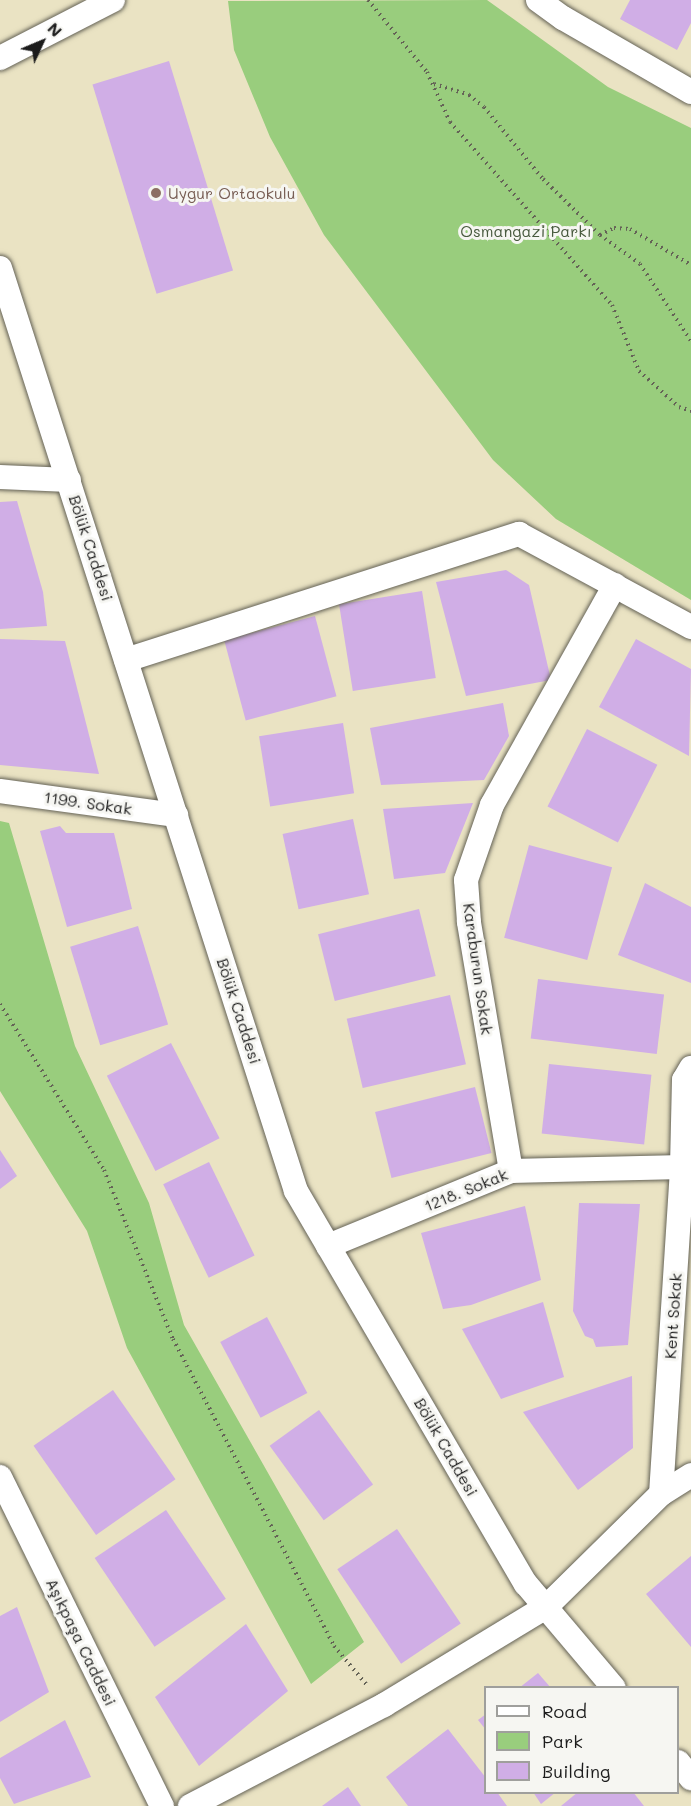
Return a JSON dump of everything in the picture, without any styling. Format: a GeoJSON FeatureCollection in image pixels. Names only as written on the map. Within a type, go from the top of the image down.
{"type":"FeatureCollection","features":[{"type":"Feature","properties":{"kind":"street"},"geometry":{"type":"LineString","coordinates":[[0,58],[113,0]]}},
{"type":"Feature","properties":{"kind":"street"},"geometry":{"type":"LineString","coordinates":[[538,0],[563,18],[691,92]]}},
{"type":"Feature","properties":{"kind":"street","name":"Bölük Caddesi"},"geometry":{"type":"LineString","coordinates":[[0,268],[296,1191],[526,1584],[612,1686]]}},
{"type":"Feature","properties":{"kind":"street"},"geometry":{"type":"LineString","coordinates":[[0,477],[69,480]]}},
{"type":"Feature","properties":{"kind":"street"},"geometry":{"type":"LineString","coordinates":[[126,660],[519,534],[691,627]]}},
{"type":"Feature","properties":{"kind":"street","name":"Karaburun Sokak"},"geometry":{"type":"LineString","coordinates":[[511,1171],[469,922],[466,880],[492,805],[615,585]]}},
{"type":"Feature","properties":{"kind":"street","name":"1199. Sokak"},"geometry":{"type":"LineString","coordinates":[[0,791],[176,815]]}},
{"type":"Feature","properties":{"kind":"street","name":"Kent Sokak"},"geometry":{"type":"LineString","coordinates":[[661,1494],[682,1167],[684,1080],[691,1068]]}},
{"type":"Feature","properties":{"kind":"street","name":"1218. Sokak"},"geometry":{"type":"LineString","coordinates":[[328,1246],[511,1171],[682,1167]]}},
{"type":"Feature","properties":{"kind":"street"},"geometry":{"type":"LineString","coordinates":[[190,1806],[384,1705],[546,1606],[661,1494],[691,1475]]}},
{"type":"Feature","properties":{"kind":"street","name":"Aşıkpaşa Caddesi"},"geometry":{"type":"LineString","coordinates":[[0,1477],[162,1806]]}},
{"type":"Feature","properties":{"kind":"street"},"geometry":{"type":"LineString","coordinates":[[679,1763],[691,1778]]}},
{"type":"Feature","properties":{"kind":"path"},"geometry":{"type":"LineString","coordinates":[[368,0],[427,72],[450,122],[612,305],[639,371],[679,407],[691,411]]}},
{"type":"Feature","properties":{"kind":"path"},"geometry":{"type":"LineString","coordinates":[[433,84],[469,95],[484,107],[543,179],[600,235],[640,264],[691,341]]}},
{"type":"Feature","properties":{"kind":"path"},"geometry":{"type":"LineString","coordinates":[[600,235],[614,228],[630,229],[691,265]]}},
{"type":"Feature","properties":{"kind":"path"},"geometry":{"type":"LineString","coordinates":[[0,1004],[104,1170],[173,1339],[334,1646],[384,1705]]}},
{"type":"Feature","properties":{"kind":"green space","name":"Osmangazi Parkı"},"geometry":{"type":"Polygon","coordinates":[[[487,0],[608,87],[691,128],[691,600],[556,519],[493,460],[324,235],[270,137],[234,50],[228,1],[487,0]]]}},
{"type":"Feature","properties":{"kind":"green space"},"geometry":{"type":"Polygon","coordinates":[[[0,821],[9,823],[75,1046],[149,1203],[184,1325],[364,1642],[311,1684],[127,1348],[87,1231],[0,1091],[0,821]]]}},
{"type":"Feature","properties":{"kind":"building"},"geometry":{"type":"Polygon","coordinates":[[[630,0],[691,0],[691,23],[677,50],[620,19],[630,0]]]}},
{"type":"Feature","properties":{"kind":"building"},"geometry":{"type":"Polygon","coordinates":[[[169,61],[233,270],[157,294],[92,84],[169,61]]]}},
{"type":"Feature","properties":{"kind":"building"},"geometry":{"type":"Polygon","coordinates":[[[17,501],[43,592],[47,626],[0,629],[0,502],[17,501]]]}},
{"type":"Feature","properties":{"kind":"building"},"geometry":{"type":"Polygon","coordinates":[[[506,570],[529,585],[551,680],[466,696],[436,582],[506,570]]]}},
{"type":"Feature","properties":{"kind":"building"},"geometry":{"type":"Polygon","coordinates":[[[422,591],[436,678],[353,691],[339,604],[422,591]]]}},
{"type":"Feature","properties":{"kind":"building"},"geometry":{"type":"Polygon","coordinates":[[[315,616],[336,696],[246,721],[224,640],[315,616]]]}},
{"type":"Feature","properties":{"kind":"building"},"geometry":{"type":"Polygon","coordinates":[[[0,639],[65,641],[99,774],[0,765],[0,639]]]}},
{"type":"Feature","properties":{"kind":"building"},"geometry":{"type":"Polygon","coordinates":[[[636,639],[691,669],[689,756],[599,707],[636,639]]]}},
{"type":"Feature","properties":{"kind":"building"},"geometry":{"type":"Polygon","coordinates":[[[503,703],[509,736],[484,780],[381,785],[370,728],[503,703]]]}},
{"type":"Feature","properties":{"kind":"building"},"geometry":{"type":"Polygon","coordinates":[[[343,723],[354,793],[270,806],[259,736],[343,723]]]}},
{"type":"Feature","properties":{"kind":"building"},"geometry":{"type":"Polygon","coordinates":[[[587,729],[657,765],[618,842],[548,807],[587,729]]]}},
{"type":"Feature","properties":{"kind":"building"},"geometry":{"type":"Polygon","coordinates":[[[473,803],[445,873],[394,879],[383,809],[473,803]]]}},
{"type":"Feature","properties":{"kind":"building"},"geometry":{"type":"Polygon","coordinates":[[[353,819],[369,894],[299,909],[283,834],[353,819]]]}},
{"type":"Feature","properties":{"kind":"building"},"geometry":{"type":"Polygon","coordinates":[[[60,826],[66,833],[114,833],[132,909],[67,927],[40,831],[60,826]]]}},
{"type":"Feature","properties":{"kind":"building"},"geometry":{"type":"Polygon","coordinates":[[[529,845],[612,867],[587,960],[504,938],[529,845]]]}},
{"type":"Feature","properties":{"kind":"building"},"geometry":{"type":"Polygon","coordinates":[[[645,883],[691,907],[691,983],[618,955],[645,883]]]}},
{"type":"Feature","properties":{"kind":"building"},"geometry":{"type":"Polygon","coordinates":[[[419,909],[436,976],[335,1001],[318,934],[419,909]]]}},
{"type":"Feature","properties":{"kind":"building"},"geometry":{"type":"Polygon","coordinates":[[[138,926],[168,1024],[100,1045],[70,947],[138,926]]]}},
{"type":"Feature","properties":{"kind":"building"},"geometry":{"type":"Polygon","coordinates":[[[538,979],[664,994],[657,1054],[531,1039],[538,979]]]}},
{"type":"Feature","properties":{"kind":"building"},"geometry":{"type":"Polygon","coordinates":[[[450,995],[466,1064],[363,1088],[347,1019],[450,995]]]}},
{"type":"Feature","properties":{"kind":"building"},"geometry":{"type":"Polygon","coordinates":[[[171,1043],[220,1138],[155,1171],[107,1076],[171,1043]]]}},
{"type":"Feature","properties":{"kind":"building"},"geometry":{"type":"Polygon","coordinates":[[[549,1064],[651,1075],[644,1144],[542,1134],[549,1064]]]}},
{"type":"Feature","properties":{"kind":"building"},"geometry":{"type":"Polygon","coordinates":[[[475,1087],[491,1153],[392,1178],[375,1112],[475,1087]]]}},
{"type":"Feature","properties":{"kind":"building"},"geometry":{"type":"Polygon","coordinates":[[[0,1150],[17,1176],[0,1189],[0,1150]]]}},
{"type":"Feature","properties":{"kind":"building"},"geometry":{"type":"Polygon","coordinates":[[[209,1162],[255,1255],[209,1278],[163,1184],[209,1162]]]}},
{"type":"Feature","properties":{"kind":"building"},"geometry":{"type":"Polygon","coordinates":[[[579,1203],[640,1204],[628,1345],[596,1347],[593,1339],[585,1336],[573,1311],[579,1203]]]}},
{"type":"Feature","properties":{"kind":"building"},"geometry":{"type":"Polygon","coordinates":[[[525,1206],[541,1280],[471,1305],[443,1309],[421,1233],[525,1206]]]}},
{"type":"Feature","properties":{"kind":"building"},"geometry":{"type":"Polygon","coordinates":[[[543,1302],[564,1377],[501,1399],[462,1329],[543,1302]]]}},
{"type":"Feature","properties":{"kind":"building"},"geometry":{"type":"Polygon","coordinates":[[[267,1317],[307,1393],[261,1418],[220,1342],[267,1317]]]}},
{"type":"Feature","properties":{"kind":"building"},"geometry":{"type":"Polygon","coordinates":[[[632,1376],[633,1448],[578,1490],[523,1412],[632,1376]]]}},
{"type":"Feature","properties":{"kind":"building"},"geometry":{"type":"Polygon","coordinates":[[[113,1390],[176,1479],[96,1535],[34,1446],[113,1390]]]}},
{"type":"Feature","properties":{"kind":"building"},"geometry":{"type":"Polygon","coordinates":[[[319,1410],[373,1484],[324,1520],[270,1446],[319,1410]]]}},
{"type":"Feature","properties":{"kind":"building"},"geometry":{"type":"Polygon","coordinates":[[[166,1510],[226,1599],[155,1647],[95,1558],[166,1510]]]}},
{"type":"Feature","properties":{"kind":"building"},"geometry":{"type":"Polygon","coordinates":[[[397,1529],[461,1624],[401,1664],[337,1569],[397,1529]]]}},
{"type":"Feature","properties":{"kind":"building"},"geometry":{"type":"Polygon","coordinates":[[[691,1556],[691,1647],[646,1594],[691,1556]]]}},
{"type":"Feature","properties":{"kind":"building"},"geometry":{"type":"Polygon","coordinates":[[[17,1607],[49,1692],[0,1722],[0,1616],[17,1607]]]}},
{"type":"Feature","properties":{"kind":"building"},"geometry":{"type":"Polygon","coordinates":[[[246,1624],[288,1691],[199,1766],[155,1697],[246,1624]]]}},
{"type":"Feature","properties":{"kind":"building"},"geometry":{"type":"Polygon","coordinates":[[[538,1673],[549,1686],[522,1686],[538,1673]]]}},
{"type":"Feature","properties":{"kind":"building"},"geometry":{"type":"Polygon","coordinates":[[[484,1716],[484,1728],[478,1720],[484,1716]]]}},
{"type":"Feature","properties":{"kind":"building"},"geometry":{"type":"Polygon","coordinates":[[[65,1720],[91,1777],[14,1804],[0,1778],[0,1758],[65,1720]]]}},
{"type":"Feature","properties":{"kind":"building"},"geometry":{"type":"Polygon","coordinates":[[[448,1729],[484,1775],[484,1794],[498,1794],[507,1806],[408,1806],[386,1777],[448,1729]]]}},
{"type":"Feature","properties":{"kind":"building"},"geometry":{"type":"Polygon","coordinates":[[[348,1787],[361,1806],[322,1806],[348,1787]]]}},
{"type":"Feature","properties":{"kind":"building"},"geometry":{"type":"Polygon","coordinates":[[[534,1794],[554,1794],[541,1804],[534,1794]]]}},
{"type":"Feature","properties":{"kind":"building"},"geometry":{"type":"Polygon","coordinates":[[[576,1794],[635,1794],[644,1806],[561,1806],[576,1794]]]}},
{"type":"Feature","properties":{"kind":"place","name":"Uygur Ortaokulu"},"geometry":{"type":"Point","coordinates":[156,193]}}]}
